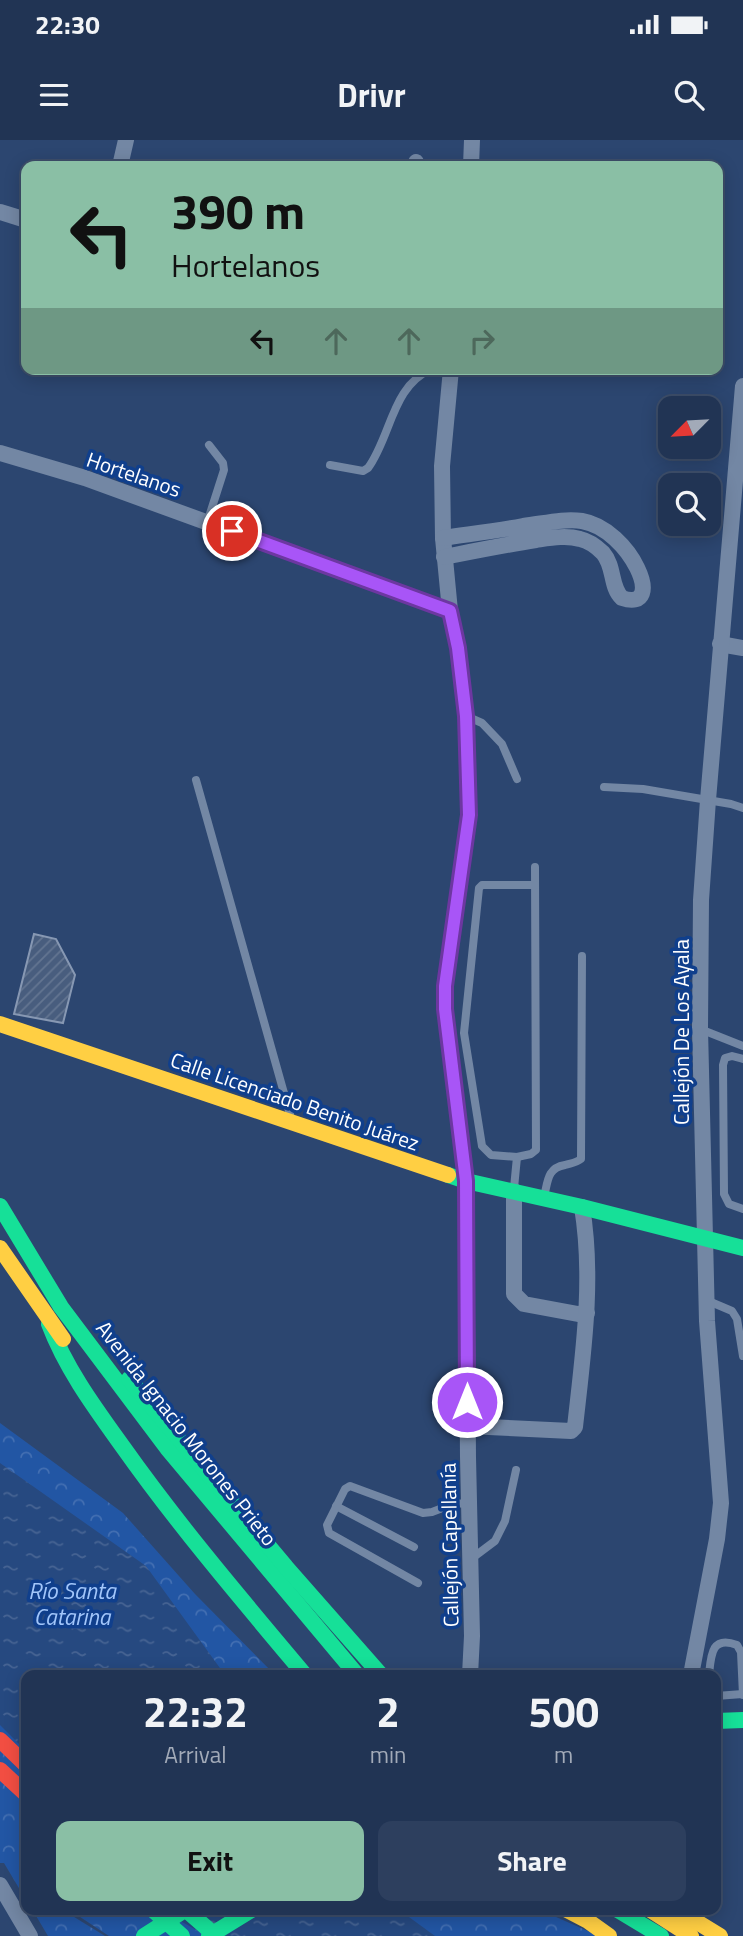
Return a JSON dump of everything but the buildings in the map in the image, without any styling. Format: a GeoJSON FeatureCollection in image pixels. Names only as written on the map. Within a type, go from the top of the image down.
{"type":"FeatureCollection","features":[{"type":"Feature","properties":{"kind":"main road","name":"Calle Licenciado Benito Juárez"},"geometry":{"type":"LineString","coordinates":[[0,1024],[466,1181],[743,1248]]}},
{"type":"Feature","properties":{"kind":"main road","name":"Avenida Ignacio Morones Prieto"},"geometry":{"type":"LineString","coordinates":[[0,1206],[61,1307],[161,1453],[354,1670]]}},
{"type":"Feature","properties":{"kind":"main road","name":"Avenida Ignacio Morones Prieto"},"geometry":{"type":"LineString","coordinates":[[0,1248],[47,1318],[97,1383]]}},
{"type":"Feature","properties":{"kind":"main road"},"geometry":{"type":"LineString","coordinates":[[61,1307],[94,1338],[286,1567],[377,1670]]}},
{"type":"Feature","properties":{"kind":"main road","name":"Avenida Ignacio Morones Prieto"},"geometry":{"type":"LineString","coordinates":[[47,1318],[63,1358],[140,1472],[168,1510],[301,1670]]}},
{"type":"Feature","properties":{"kind":"main road","name":"Avenida Ignacio Morones Prieto"},"geometry":{"type":"LineString","coordinates":[[139,1436],[161,1453],[173,1479]]}},
{"type":"Feature","properties":{"kind":"main road"},"geometry":{"type":"LineString","coordinates":[[358,1648],[360,1670]]}},
{"type":"Feature","properties":{"kind":"main road"},"geometry":{"type":"LineString","coordinates":[[721,1721],[743,1720]]}},
{"type":"Feature","properties":{"kind":"main road"},"geometry":{"type":"LineString","coordinates":[[0,1740],[21,1760]]}},
{"type":"Feature","properties":{"kind":"main road"},"geometry":{"type":"LineString","coordinates":[[0,1770],[21,1789]]}},
{"type":"Feature","properties":{"kind":"main road"},"geometry":{"type":"LineString","coordinates":[[159,1915],[182,1936]]}},
{"type":"Feature","properties":{"kind":"main road"},"geometry":{"type":"LineString","coordinates":[[144,1936],[176,1915]]}},
{"type":"Feature","properties":{"kind":"main road"},"geometry":{"type":"LineString","coordinates":[[192,1915],[216,1936]]}},
{"type":"Feature","properties":{"kind":"main road"},"geometry":{"type":"LineString","coordinates":[[209,1936],[243,1915]]}},
{"type":"Feature","properties":{"kind":"main road"},"geometry":{"type":"LineString","coordinates":[[576,1915],[588,1921]]}},
{"type":"Feature","properties":{"kind":"main road"},"geometry":{"type":"LineString","coordinates":[[580,1915],[609,1936]]}},
{"type":"Feature","properties":{"kind":"main road"},"geometry":{"type":"LineString","coordinates":[[626,1915],[661,1936]]}},
{"type":"Feature","properties":{"kind":"main road"},"geometry":{"type":"LineString","coordinates":[[658,1915],[691,1936]]}},
{"type":"Feature","properties":{"kind":"main road"},"geometry":{"type":"LineString","coordinates":[[686,1915],[720,1936]]}},
{"type":"Feature","properties":{"kind":"street"},"geometry":{"type":"LineString","coordinates":[[121,161],[126,140]]}},
{"type":"Feature","properties":{"kind":"street"},"geometry":{"type":"LineString","coordinates":[[471,161],[472,140]]}},
{"type":"Feature","properties":{"kind":"street"},"geometry":{"type":"LineString","coordinates":[[0,212],[21,218]]}},
{"type":"Feature","properties":{"kind":"street","name":"Callejón Capellanía"},"geometry":{"type":"LineString","coordinates":[[450,375],[442,466],[443,538],[450,611],[460,659],[466,716],[469,815],[445,986],[445,1009],[466,1181],[470,1670]]}},
{"type":"Feature","properties":{"kind":"street","name":"Callejón De Los Ayala"},"geometry":{"type":"LineString","coordinates":[[692,1670],[721,1503],[706,1300],[700,1030],[701,900],[720,644],[738,495],[743,386]]}},
{"type":"Feature","properties":{"kind":"street","name":"Hortelanos"},"geometry":{"type":"LineString","coordinates":[[0,453],[85,478],[450,611]]}},
{"type":"Feature","properties":{"kind":"street"},"geometry":{"type":"LineString","coordinates":[[443,538],[495,539],[547,539],[570,537],[581,539],[597,547],[608,561],[615,590],[622,598],[633,599],[643,591],[643,581],[637,565],[616,538],[598,525],[573,520],[495,539],[444,557]]}},
{"type":"Feature","properties":{"kind":"street"},"geometry":{"type":"LineString","coordinates":[[720,644],[743,648]]}},
{"type":"Feature","properties":{"kind":"street"},"geometry":{"type":"LineString","coordinates":[[514,1191],[514,1294],[524,1304],[578,1314],[587,1313]]}},
{"type":"Feature","properties":{"kind":"street"},"geometry":{"type":"LineString","coordinates":[[467,1426],[571,1431],[575,1427],[587,1313],[586,1233],[582,1207]]}},
{"type":"Feature","properties":{"kind":"street"},"geometry":{"type":"LineString","coordinates":[[0,1885],[30,1936]]}},
{"type":"Feature","properties":{"kind":"lane"},"geometry":{"type":"LineString","coordinates":[[330,465],[363,471],[368,468],[405,390],[421,375]]}},
{"type":"Feature","properties":{"kind":"lane"},"geometry":{"type":"LineString","coordinates":[[207,523],[224,470],[223,463],[209,445]]}},
{"type":"Feature","properties":{"kind":"lane"},"geometry":{"type":"LineString","coordinates":[[466,716],[482,723],[502,744],[517,779]]}},
{"type":"Feature","properties":{"kind":"lane"},"geometry":{"type":"LineString","coordinates":[[195,780],[292,1121]]}},
{"type":"Feature","properties":{"kind":"lane"},"geometry":{"type":"LineString","coordinates":[[604,787],[643,789],[743,808]]}},
{"type":"Feature","properties":{"kind":"lane"},"geometry":{"type":"LineString","coordinates":[[535,867],[536,1150],[517,1157],[491,1155],[482,1146],[464,1033],[479,888],[482,885],[535,885]]}},
{"type":"Feature","properties":{"kind":"lane"},"geometry":{"type":"LineString","coordinates":[[543,1198],[552,1169],[581,1159],[582,956]]}},
{"type":"Feature","properties":{"kind":"lane"},"geometry":{"type":"LineString","coordinates":[[700,1030],[743,1046]]}},
{"type":"Feature","properties":{"kind":"lane"},"geometry":{"type":"LineString","coordinates":[[743,1059],[729,1056],[725,1058],[723,1065],[724,1194],[729,1205],[743,1209]]}},
{"type":"Feature","properties":{"kind":"lane"},"geometry":{"type":"LineString","coordinates":[[514,1191],[517,1157]]}},
{"type":"Feature","properties":{"kind":"lane"},"geometry":{"type":"LineString","coordinates":[[706,1300],[732,1311],[737,1319],[743,1356]]}},
{"type":"Feature","properties":{"kind":"lane"},"geometry":{"type":"LineString","coordinates":[[471,1559],[495,1541],[505,1521],[516,1470]]}},
{"type":"Feature","properties":{"kind":"lane"},"geometry":{"type":"LineString","coordinates":[[418,1583],[329,1533],[327,1525],[345,1489],[350,1486],[423,1513],[453,1504],[469,1503]]}},
{"type":"Feature","properties":{"kind":"lane"},"geometry":{"type":"LineString","coordinates":[[336,1506],[414,1547]]}},
{"type":"Feature","properties":{"kind":"lane"},"geometry":{"type":"LineString","coordinates":[[710,1670],[712,1649],[717,1644],[733,1643],[740,1648],[743,1694],[721,1696]]}},
{"type":"Feature","properties":{"kind":"green space","name":"Río Santa Catarina"},"geometry":{"type":"Polygon","coordinates":[[[0,1423],[123,1513],[195,1594],[270,1670],[21,1670],[21,1892],[4,1863],[0,1863],[0,1423]]]}},
{"type":"Feature","properties":{"kind":"green space"},"geometry":{"type":"Polygon","coordinates":[[[36,1915],[71,1915],[105,1936],[48,1936],[36,1915]]]}},
{"type":"Feature","properties":{"kind":"green space"},"geometry":{"type":"Polygon","coordinates":[[[77,1915],[552,1915],[599,1936],[109,1936],[77,1915]]]}},
{"type":"Feature","properties":{"kind":"water","name":"Río Santa Catarina"},"geometry":{"type":"Polygon","coordinates":[[[0,1463],[146,1566],[221,1670],[21,1670],[21,1746],[0,1725],[0,1463]]]}},
{"type":"Feature","properties":{"kind":"water"},"geometry":{"type":"Polygon","coordinates":[[[170,1915],[406,1915],[435,1936],[207,1936],[170,1915]]]}},
{"type":"Feature","properties":{"kind":"traffic: fast"},"geometry":{"type":"LineString","coordinates":[[448,1175],[743,1248]]}},
{"type":"Feature","properties":{"kind":"traffic: fast"},"geometry":{"type":"LineString","coordinates":[[0,1206],[61,1307],[167,1448],[353,1670]]}},
{"type":"Feature","properties":{"kind":"traffic: fast"},"geometry":{"type":"LineString","coordinates":[[49,1324],[82,1388],[144,1476],[301,1670]]}},
{"type":"Feature","properties":{"kind":"traffic: fast"},"geometry":{"type":"LineString","coordinates":[[129,1379],[286,1567],[377,1670]]}},
{"type":"Feature","properties":{"kind":"traffic: fast"},"geometry":{"type":"LineString","coordinates":[[721,1721],[743,1720]]}},
{"type":"Feature","properties":{"kind":"traffic: fast"},"geometry":{"type":"LineString","coordinates":[[159,1915],[182,1936]]}},
{"type":"Feature","properties":{"kind":"traffic: fast"},"geometry":{"type":"LineString","coordinates":[[144,1936],[177,1915]]}},
{"type":"Feature","properties":{"kind":"traffic: fast"},"geometry":{"type":"LineString","coordinates":[[192,1915],[216,1936]]}},
{"type":"Feature","properties":{"kind":"traffic: fast"},"geometry":{"type":"LineString","coordinates":[[209,1936],[243,1915]]}},
{"type":"Feature","properties":{"kind":"traffic: fast"},"geometry":{"type":"LineString","coordinates":[[626,1915],[661,1936]]}},
{"type":"Feature","properties":{"kind":"traffic: slow"},"geometry":{"type":"LineString","coordinates":[[0,1024],[448,1175]]}},
{"type":"Feature","properties":{"kind":"traffic: slow"},"geometry":{"type":"LineString","coordinates":[[0,1248],[63,1339]]}},
{"type":"Feature","properties":{"kind":"traffic: slow"},"geometry":{"type":"LineString","coordinates":[[576,1915],[609,1936]]}},
{"type":"Feature","properties":{"kind":"traffic: slow"},"geometry":{"type":"LineString","coordinates":[[658,1915],[691,1936]]}},
{"type":"Feature","properties":{"kind":"traffic: slow"},"geometry":{"type":"LineString","coordinates":[[686,1915],[720,1936]]}},
{"type":"Feature","properties":{"kind":"traffic: jam"},"geometry":{"type":"LineString","coordinates":[[0,1740],[21,1760]]}},
{"type":"Feature","properties":{"kind":"traffic: jam"},"geometry":{"type":"LineString","coordinates":[[0,1770],[21,1789]]}},
{"type":"Feature","properties":{"kind":"route"},"geometry":{"type":"LineString","coordinates":[[232,531],[450,611],[463,683],[469,815],[445,986],[445,1009],[466,1181],[467,1402]]}}]}
